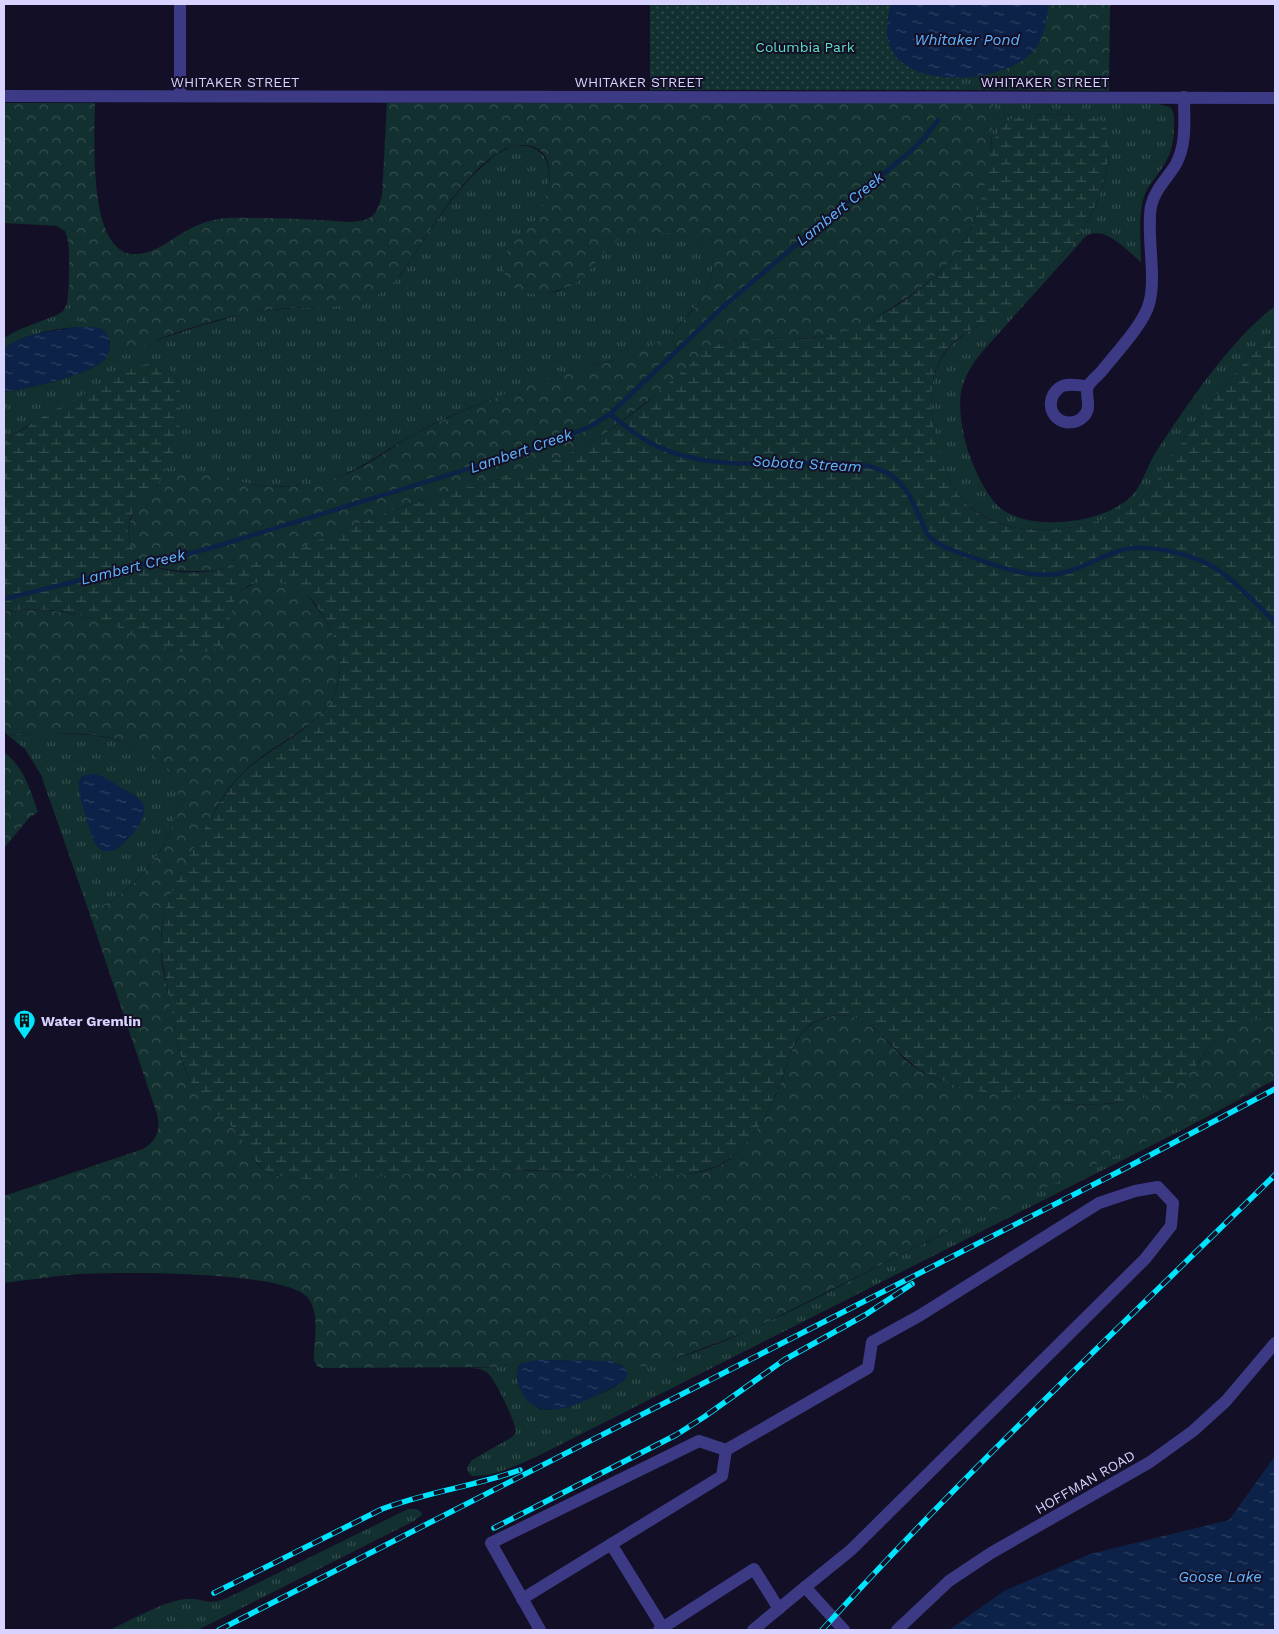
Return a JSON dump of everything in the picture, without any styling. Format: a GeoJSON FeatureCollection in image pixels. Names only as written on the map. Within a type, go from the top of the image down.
{"type":"FeatureCollection","features":[{"type":"Feature","properties":{"kind":"street"},"geometry":{"type":"LineString","coordinates":[[180,4],[180,96]]}},
{"type":"Feature","properties":{"kind":"street","name":"WHITAKER STREET"},"geometry":{"type":"LineString","coordinates":[[4,96],[1275,98]]}},
{"type":"Feature","properties":{"kind":"street"},"geometry":{"type":"LineString","coordinates":[[1088,386],[1140,321],[1149,304],[1151,292],[1151,207],[1157,190],[1174,166],[1180,152],[1184,131],[1184,97]]}},
{"type":"Feature","properties":{"kind":"street"},"geometry":{"type":"LineString","coordinates":[[540,1630],[491,1543],[699,1441],[726,1450],[868,1368],[872,1342],[919,1316],[1099,1203],[1135,1191],[1158,1187],[1174,1203],[1170,1226],[1145,1258],[851,1550],[753,1630]]}},
{"type":"Feature","properties":{"kind":"street","name":"HOFFMAN ROAD"},"geometry":{"type":"LineString","coordinates":[[897,1630],[943,1587],[991,1553],[1150,1462],[1193,1432],[1226,1401],[1275,1343]]}},
{"type":"Feature","properties":{"kind":"street"},"geometry":{"type":"LineString","coordinates":[[522,1598],[722,1476],[726,1450]]}},
{"type":"Feature","properties":{"kind":"street"},"geometry":{"type":"LineString","coordinates":[[610,1544],[661,1629],[754,1569],[778,1609]]}},
{"type":"Feature","properties":{"kind":"street"},"geometry":{"type":"LineString","coordinates":[[804,1588],[844,1630]]}},
{"type":"Feature","properties":{"kind":"green space","name":"Columbia Park"},"geometry":{"type":"Polygon","coordinates":[[[650,4],[960,4],[960,90],[650,90],[650,4]]]}},
{"type":"Feature","properties":{"kind":"green space"},"geometry":{"type":"Polygon","coordinates":[[[1048,4],[1110,4],[1109,91],[1013,90],[1010,67],[1028,55],[1039,41],[1045,25],[1048,4]]]}},
{"type":"Feature","properties":{"kind":"green space"},"geometry":{"type":"Polygon","coordinates":[[[1010,67],[1013,90],[895,90],[896,72],[976,76],[1010,67]]]}},
{"type":"Feature","properties":{"kind":"green space"},"geometry":{"type":"Polygon","coordinates":[[[4,103],[95,103],[95,166],[97,192],[102,217],[109,237],[121,250],[138,254],[152,251],[196,226],[219,219],[288,218],[347,222],[362,221],[371,217],[377,209],[382,195],[387,103],[994,103],[988,167],[979,209],[971,228],[947,264],[923,286],[879,315],[851,329],[820,337],[746,339],[722,343],[607,432],[573,452],[550,462],[501,479],[402,507],[276,557],[224,569],[180,571],[158,567],[144,561],[133,550],[130,541],[129,529],[131,518],[137,506],[155,487],[167,479],[178,474],[197,471],[245,483],[276,487],[308,484],[339,477],[373,460],[415,434],[461,412],[542,380],[608,362],[651,345],[677,327],[701,299],[709,284],[713,270],[712,257],[704,246],[690,237],[667,233],[638,234],[615,241],[588,273],[580,281],[572,285],[560,290],[538,294],[524,293],[517,290],[508,281],[503,263],[513,243],[530,227],[541,210],[548,190],[549,169],[547,160],[542,152],[534,147],[517,145],[505,149],[489,159],[466,181],[400,275],[391,285],[374,297],[337,306],[286,308],[237,316],[189,328],[137,348],[120,350],[111,346],[103,331],[90,327],[85,323],[73,305],[69,287],[69,248],[65,231],[57,226],[4,223],[4,103]]]}},
{"type":"Feature","properties":{"kind":"green space"},"geometry":{"type":"Polygon","coordinates":[[[994,103],[1158,104],[1170,107],[1174,118],[1173,141],[1169,154],[1147,190],[1141,208],[1141,262],[1108,236],[1094,234],[1086,236],[982,352],[968,373],[961,391],[960,401],[964,436],[977,474],[993,501],[999,507],[1012,515],[1028,520],[1064,522],[1099,515],[1127,500],[1140,484],[1152,458],[1210,374],[1258,320],[1275,306],[1275,329],[1204,411],[1147,493],[1135,504],[1119,513],[1081,526],[1041,530],[1022,528],[1006,525],[980,514],[961,498],[954,488],[943,465],[936,439],[932,415],[932,390],[937,367],[943,356],[956,341],[1025,294],[1061,259],[1089,219],[1099,197],[1106,174],[1109,150],[1107,133],[1099,120],[1089,115],[1047,114],[1015,118],[1001,127],[991,151],[994,103]]]}},
{"type":"Feature","properties":{"kind":"green space"},"geometry":{"type":"Polygon","coordinates":[[[1030,115],[1089,115],[1100,120],[1106,127],[1109,149],[1106,173],[1089,219],[1061,259],[1044,277],[1007,308],[956,340],[943,355],[937,366],[932,389],[931,402],[936,438],[943,464],[954,488],[969,507],[991,520],[1005,525],[1040,530],[1080,526],[1100,520],[1119,513],[1147,493],[1204,411],[1275,329],[1275,1014],[1239,1026],[1222,1035],[1208,1048],[1189,1075],[1166,1090],[1135,1100],[1101,1104],[1068,1104],[1003,1096],[969,1089],[938,1079],[924,1072],[912,1064],[867,1023],[854,1017],[840,1015],[823,1018],[812,1023],[798,1038],[767,1113],[751,1137],[732,1157],[721,1164],[709,1169],[689,1173],[668,1176],[622,1176],[511,1170],[301,1179],[280,1176],[264,1169],[255,1160],[236,1131],[201,1098],[190,1080],[177,1041],[162,960],[162,928],[168,900],[186,861],[215,810],[229,790],[248,768],[299,733],[318,717],[330,703],[337,689],[340,674],[336,642],[330,627],[311,599],[293,587],[272,582],[253,584],[241,590],[235,600],[225,637],[218,646],[205,652],[181,652],[169,649],[99,620],[59,611],[31,609],[4,611],[4,442],[47,414],[133,368],[142,365],[162,365],[170,370],[177,380],[181,409],[180,426],[165,472],[155,487],[137,506],[131,518],[128,532],[132,547],[147,563],[171,571],[189,572],[227,569],[277,556],[377,516],[523,472],[572,452],[595,440],[625,420],[708,349],[718,344],[755,339],[822,337],[857,326],[891,309],[935,276],[952,259],[966,239],[983,193],[991,148],[999,130],[1005,123],[1014,118],[1030,115]]]}},
{"type":"Feature","properties":{"kind":"green space"},"geometry":{"type":"Polygon","coordinates":[[[512,146],[527,146],[538,150],[545,158],[549,179],[548,191],[539,215],[531,226],[515,241],[514,289],[535,294],[564,289],[585,274],[609,245],[618,239],[628,236],[653,232],[689,237],[698,241],[711,256],[712,274],[699,302],[668,335],[650,347],[636,353],[546,380],[476,405],[411,436],[352,471],[312,484],[262,486],[208,473],[189,472],[166,481],[151,491],[159,483],[180,392],[176,378],[27,426],[4,442],[4,392],[58,380],[88,370],[99,364],[106,357],[110,342],[111,346],[126,350],[246,313],[322,307],[377,295],[401,275],[440,216],[471,177],[495,155],[512,146]]]}},
{"type":"Feature","properties":{"kind":"green space"},"geometry":{"type":"Polygon","coordinates":[[[69,282],[75,307],[90,327],[69,328],[33,335],[12,343],[4,349],[4,338],[63,311],[67,304],[69,282]]]}},
{"type":"Feature","properties":{"kind":"green space"},"geometry":{"type":"Polygon","coordinates":[[[260,582],[288,584],[305,593],[314,604],[328,624],[336,643],[340,664],[338,685],[324,711],[317,718],[267,753],[230,786],[182,869],[170,897],[162,927],[161,950],[178,1045],[190,1080],[205,1100],[237,1133],[257,1164],[268,1172],[286,1178],[303,1179],[496,1170],[666,1175],[712,1169],[731,1159],[740,1150],[765,1116],[801,1034],[817,1021],[843,1015],[855,1017],[866,1023],[876,1030],[913,1066],[948,1083],[1035,1100],[1070,1104],[1106,1104],[1134,1099],[1151,1093],[1185,1076],[1221,1035],[1244,1024],[1275,1014],[1275,1080],[1207,1114],[928,1241],[751,1330],[652,1366],[636,1367],[601,1361],[547,1360],[496,1367],[321,1368],[314,1361],[316,1329],[314,1312],[308,1298],[293,1289],[268,1282],[200,1275],[129,1273],[80,1274],[4,1283],[4,1196],[143,1149],[152,1142],[157,1134],[157,1114],[89,912],[125,891],[151,864],[172,828],[177,808],[177,790],[171,773],[157,758],[141,748],[123,741],[86,734],[9,736],[4,732],[4,611],[33,609],[77,614],[105,622],[176,651],[227,634],[232,608],[237,595],[249,586],[260,582]]]}},
{"type":"Feature","properties":{"kind":"green space"},"geometry":{"type":"Polygon","coordinates":[[[49,733],[110,738],[139,747],[152,754],[164,764],[174,779],[178,796],[176,813],[170,832],[149,866],[125,891],[89,912],[41,775],[25,749],[9,736],[49,733]]]}},
{"type":"Feature","properties":{"kind":"green space"},"geometry":{"type":"Polygon","coordinates":[[[4,752],[17,764],[29,787],[38,812],[29,818],[4,848],[4,752]]]}},
{"type":"Feature","properties":{"kind":"green space"},"geometry":{"type":"Polygon","coordinates":[[[1265,1086],[1184,1129],[536,1457],[489,1475],[472,1476],[468,1472],[467,1467],[472,1460],[512,1437],[516,1432],[504,1400],[490,1376],[477,1368],[467,1368],[496,1367],[522,1363],[518,1367],[539,1409],[548,1410],[571,1406],[624,1381],[622,1365],[617,1362],[635,1366],[654,1365],[725,1341],[760,1326],[929,1241],[1265,1086]]]}},
{"type":"Feature","properties":{"kind":"green space"},"geometry":{"type":"Polygon","coordinates":[[[408,1509],[417,1509],[422,1515],[414,1521],[198,1630],[110,1630],[177,1600],[191,1599],[213,1602],[225,1599],[408,1509]]]}},
{"type":"Feature","properties":{"kind":"water","name":"Whitaker Pond"},"geometry":{"type":"Polygon","coordinates":[[[891,4],[1048,4],[1042,38],[1036,48],[1023,60],[1005,69],[984,75],[962,78],[940,77],[919,72],[902,63],[891,49],[887,38],[887,21],[891,4]]]}},
{"type":"Feature","properties":{"kind":"water"},"geometry":{"type":"Polygon","coordinates":[[[77,327],[97,327],[106,332],[110,345],[106,358],[88,370],[74,375],[27,388],[4,392],[4,349],[20,339],[77,327]]]}},
{"type":"Feature","properties":{"kind":"water"},"geometry":{"type":"Polygon","coordinates":[[[92,774],[107,779],[134,795],[144,806],[143,817],[137,829],[123,844],[113,851],[101,850],[95,844],[87,822],[79,781],[83,776],[92,774]]]}},
{"type":"Feature","properties":{"kind":"water"},"geometry":{"type":"Polygon","coordinates":[[[538,1360],[611,1361],[625,1367],[628,1374],[621,1383],[581,1403],[552,1410],[540,1408],[529,1401],[517,1381],[516,1375],[522,1363],[538,1360]]]}},
{"type":"Feature","properties":{"kind":"water","name":"Goose Lake"},"geometry":{"type":"Polygon","coordinates":[[[1275,1456],[1275,1630],[949,1630],[1004,1591],[1090,1554],[1229,1520],[1275,1456]]]}},
{"type":"Feature","properties":{"kind":"waterway","name":"Lambert Creek"},"geometry":{"type":"LineString","coordinates":[[4,599],[211,548],[549,444],[591,426],[610,414],[724,306],[829,217],[909,153],[938,120]]}},
{"type":"Feature","properties":{"kind":"waterway","name":"Sobota Stream"},"geometry":{"type":"LineString","coordinates":[[610,414],[647,441],[687,457],[707,461],[750,464],[853,464],[880,470],[896,479],[908,493],[927,534],[932,539],[942,546],[1010,570],[1034,574],[1058,574],[1108,555],[1136,548],[1163,550],[1182,554],[1215,568],[1239,586],[1275,622]]}},
{"type":"Feature","properties":{"kind":"railway"},"geometry":{"type":"LineString","coordinates":[[219,1630],[1122,1170],[1275,1089]]}},
{"type":"Feature","properties":{"kind":"railway"},"geometry":{"type":"LineString","coordinates":[[822,1630],[988,1456],[1275,1175]]}},
{"type":"Feature","properties":{"kind":"railway"},"geometry":{"type":"LineString","coordinates":[[494,1528],[676,1435],[784,1360],[865,1315],[912,1284]]}},
{"type":"Feature","properties":{"kind":"railway"},"geometry":{"type":"LineString","coordinates":[[214,1593],[382,1509],[520,1470]]}},
{"type":"Feature","properties":{"kind":"place","name":"Water Gremlin"},"geometry":{"type":"Point","coordinates":[25,1040]}}]}
